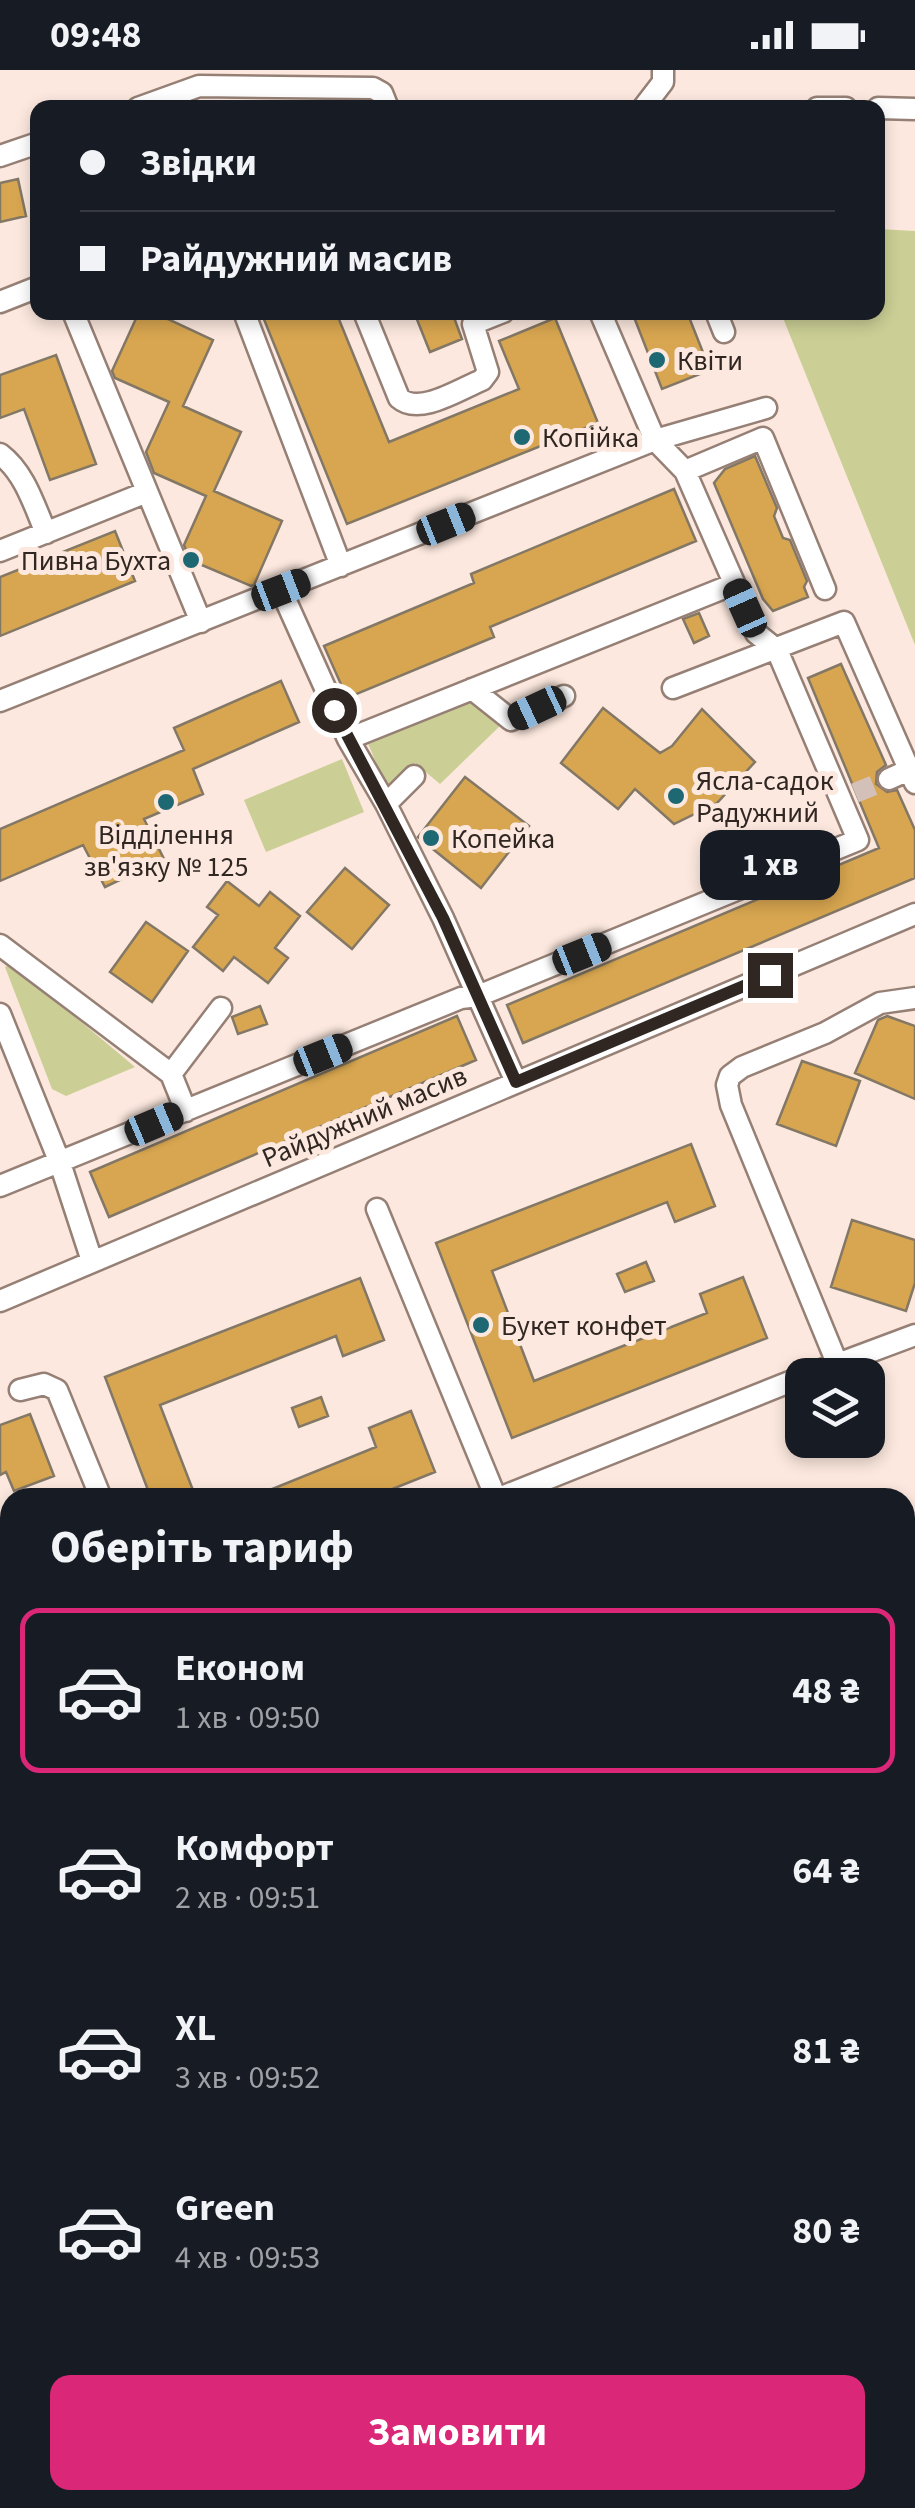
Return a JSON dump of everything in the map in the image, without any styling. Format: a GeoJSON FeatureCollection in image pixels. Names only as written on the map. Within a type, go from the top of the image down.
{"type":"FeatureCollection","features":[{"type":"Feature","properties":{"kind":"street"},"geometry":{"type":"LineString","coordinates":[[649,100],[663,82],[663,70]]}},
{"type":"Feature","properties":{"kind":"street"},"geometry":{"type":"LineString","coordinates":[[160,100],[199,86],[372,88],[382,93],[385,100]]}},
{"type":"Feature","properties":{"kind":"street"},"geometry":{"type":"LineString","coordinates":[[885,108],[915,108]]}},
{"type":"Feature","properties":{"kind":"street"},"geometry":{"type":"LineString","coordinates":[[0,156],[30,146]]}},
{"type":"Feature","properties":{"kind":"street"},"geometry":{"type":"LineString","coordinates":[[0,302],[30,290]]}},
{"type":"Feature","properties":{"kind":"street"},"geometry":{"type":"LineString","coordinates":[[76,320],[201,622]]}},
{"type":"Feature","properties":{"kind":"street"},"geometry":{"type":"LineString","coordinates":[[247,320],[341,566]]}},
{"type":"Feature","properties":{"kind":"street"},"geometry":{"type":"LineString","coordinates":[[367,320],[399,398],[406,405],[420,405],[482,380],[488,372],[473,324],[483,320]]}},
{"type":"Feature","properties":{"kind":"street"},"geometry":{"type":"LineString","coordinates":[[0,1186],[858,840],[848,796],[777,650],[756,633],[685,470],[655,440],[603,320]]}},
{"type":"Feature","properties":{"kind":"street"},"geometry":{"type":"LineString","coordinates":[[0,701],[655,440],[766,408]]}},
{"type":"Feature","properties":{"kind":"street"},"geometry":{"type":"LineString","coordinates":[[685,470],[763,438],[825,589]]}},
{"type":"Feature","properties":{"kind":"street"},"geometry":{"type":"LineString","coordinates":[[0,454],[14,464],[24,481],[46,533]]}},
{"type":"Feature","properties":{"kind":"street"},"geometry":{"type":"LineString","coordinates":[[0,551],[147,492]]}},
{"type":"Feature","properties":{"kind":"street"},"geometry":{"type":"LineString","coordinates":[[348,739],[734,584]]}},
{"type":"Feature","properties":{"kind":"street"},"geometry":{"type":"LineString","coordinates":[[281,590],[348,739],[386,804],[516,1082]]}},
{"type":"Feature","properties":{"kind":"street"},"geometry":{"type":"LineString","coordinates":[[672,688],[844,622],[912,777],[889,779]]}},
{"type":"Feature","properties":{"kind":"street"},"geometry":{"type":"LineString","coordinates":[[472,690],[511,720],[564,696]]}},
{"type":"Feature","properties":{"kind":"street"},"geometry":{"type":"LineString","coordinates":[[386,804],[414,776]]}},
{"type":"Feature","properties":{"kind":"street","name":"Райдужний масив"},"geometry":{"type":"LineString","coordinates":[[0,1301],[915,914]]}},
{"type":"Feature","properties":{"kind":"street"},"geometry":{"type":"LineString","coordinates":[[0,944],[171,1074],[186,1111]]}},
{"type":"Feature","properties":{"kind":"street"},"geometry":{"type":"LineString","coordinates":[[835,1358],[731,1105],[727,1085],[730,1076],[742,1067],[825,1033],[880,1003],[915,998]]}},
{"type":"Feature","properties":{"kind":"street"},"geometry":{"type":"LineString","coordinates":[[171,1074],[221,1008]]}},
{"type":"Feature","properties":{"kind":"street"},"geometry":{"type":"LineString","coordinates":[[0,1014],[60,1163],[92,1261]]}},
{"type":"Feature","properties":{"kind":"street"},"geometry":{"type":"LineString","coordinates":[[377,1208],[494,1488]]}},
{"type":"Feature","properties":{"kind":"street"},"geometry":{"type":"LineString","coordinates":[[851,1358],[915,1335]]}},
{"type":"Feature","properties":{"kind":"street"},"geometry":{"type":"LineString","coordinates":[[20,1390],[44,1384],[57,1390],[97,1488]]}},
{"type":"Feature","properties":{"kind":"street"},"geometry":{"type":"LineString","coordinates":[[523,1488],[785,1384]]}},
{"type":"Feature","properties":{"kind":"green space"},"geometry":{"type":"Polygon","coordinates":[[[885,229],[915,231],[915,645],[784,320],[885,320],[885,229]]]}},
{"type":"Feature","properties":{"kind":"green space"},"geometry":{"type":"Polygon","coordinates":[[[470,699],[502,724],[440,784],[415,763],[387,789],[367,741],[470,699]]]}},
{"type":"Feature","properties":{"kind":"green space"},"geometry":{"type":"Polygon","coordinates":[[[342,759],[364,812],[266,852],[244,800],[342,759]]]}},
{"type":"Feature","properties":{"kind":"green space"},"geometry":{"type":"Polygon","coordinates":[[[12,964],[135,1067],[66,1096],[52,1089],[5,967],[12,964]]]}},
{"type":"Feature","properties":{"kind":"building"},"geometry":{"type":"Polygon","coordinates":[[[18,179],[26,216],[0,222],[0,183],[18,179]]]}},
{"type":"Feature","properties":{"kind":"building"},"geometry":{"type":"Polygon","coordinates":[[[135,320],[170,320],[213,340],[183,406],[241,432],[214,491],[282,521],[254,585],[190,560],[184,545],[206,496],[154,473],[146,452],[169,402],[115,378],[112,371],[135,320]]]}},
{"type":"Feature","properties":{"kind":"building"},"geometry":{"type":"Polygon","coordinates":[[[264,320],[339,320],[389,442],[519,389],[499,341],[556,320],[598,423],[347,524],[264,320]]]}},
{"type":"Feature","properties":{"kind":"building"},"geometry":{"type":"Polygon","coordinates":[[[417,320],[455,320],[462,339],[430,352],[417,320]]]}},
{"type":"Feature","properties":{"kind":"building"},"geometry":{"type":"Polygon","coordinates":[[[635,320],[690,320],[710,370],[662,389],[635,320]]]}},
{"type":"Feature","properties":{"kind":"building"},"geometry":{"type":"Polygon","coordinates":[[[56,355],[96,464],[50,480],[24,409],[0,418],[0,375],[56,355]]]}},
{"type":"Feature","properties":{"kind":"building"},"geometry":{"type":"Polygon","coordinates":[[[755,456],[777,508],[774,516],[783,538],[790,540],[807,581],[804,587],[808,597],[773,611],[763,599],[714,483],[725,469],[755,456]]]}},
{"type":"Feature","properties":{"kind":"building"},"geometry":{"type":"Polygon","coordinates":[[[674,489],[696,541],[490,627],[494,637],[347,698],[324,646],[474,583],[471,574],[674,489]]]}},
{"type":"Feature","properties":{"kind":"building"},"geometry":{"type":"Polygon","coordinates":[[[115,531],[135,581],[0,636],[0,577],[115,531]]]}},
{"type":"Feature","properties":{"kind":"building"},"geometry":{"type":"Polygon","coordinates":[[[699,613],[709,636],[694,643],[683,619],[699,613]]]}},
{"type":"Feature","properties":{"kind":"building"},"geometry":{"type":"Polygon","coordinates":[[[841,664],[886,765],[877,772],[876,784],[887,792],[897,790],[915,830],[915,878],[523,1043],[507,1005],[879,848],[808,678],[841,664]]]}},
{"type":"Feature","properties":{"kind":"building"},"geometry":{"type":"Polygon","coordinates":[[[281,681],[299,722],[193,769],[203,794],[144,819],[164,859],[105,887],[83,845],[0,881],[0,829],[184,750],[174,728],[281,681]]]}},
{"type":"Feature","properties":{"kind":"building"},"geometry":{"type":"Polygon","coordinates":[[[603,708],[660,753],[672,746],[702,709],[755,762],[717,803],[674,824],[635,789],[618,809],[561,763],[603,708]]]}},
{"type":"Feature","properties":{"kind":"building"},"geometry":{"type":"Polygon","coordinates":[[[465,777],[529,826],[481,888],[418,837],[465,777]]]}},
{"type":"Feature","properties":{"kind":"building"},"geometry":{"type":"Polygon","coordinates":[[[345,868],[389,905],[352,949],[307,912],[345,868]]]}},
{"type":"Feature","properties":{"kind":"building"},"geometry":{"type":"Polygon","coordinates":[[[227,881],[259,906],[270,892],[300,916],[275,948],[288,958],[268,983],[234,957],[223,971],[193,947],[218,915],[207,907],[227,881]]]}},
{"type":"Feature","properties":{"kind":"building"},"geometry":{"type":"Polygon","coordinates":[[[146,922],[188,951],[152,1002],[110,972],[146,922]]]}},
{"type":"Feature","properties":{"kind":"building"},"geometry":{"type":"Polygon","coordinates":[[[260,1006],[267,1024],[238,1034],[232,1017],[260,1006]]]}},
{"type":"Feature","properties":{"kind":"building"},"geometry":{"type":"Polygon","coordinates":[[[457,1016],[476,1060],[109,1217],[90,1172],[457,1016]]]}},
{"type":"Feature","properties":{"kind":"building"},"geometry":{"type":"Polygon","coordinates":[[[887,1016],[915,1026],[915,1099],[855,1073],[878,1020],[887,1016]]]}},
{"type":"Feature","properties":{"kind":"building"},"geometry":{"type":"Polygon","coordinates":[[[802,1061],[860,1081],[836,1146],[777,1124],[802,1061]]]}},
{"type":"Feature","properties":{"kind":"building"},"geometry":{"type":"Polygon","coordinates":[[[691,1144],[715,1206],[675,1222],[667,1202],[492,1271],[534,1381],[707,1313],[700,1294],[743,1277],[767,1338],[512,1438],[436,1243],[691,1144]]]}},
{"type":"Feature","properties":{"kind":"building"},"geometry":{"type":"Polygon","coordinates":[[[852,1220],[915,1240],[915,1283],[906,1311],[831,1287],[852,1220]]]}},
{"type":"Feature","properties":{"kind":"building"},"geometry":{"type":"Polygon","coordinates":[[[646,1262],[654,1281],[625,1292],[617,1274],[646,1262]]]}},
{"type":"Feature","properties":{"kind":"building"},"geometry":{"type":"Polygon","coordinates":[[[360,1278],[384,1340],[343,1356],[336,1336],[160,1405],[192,1488],[147,1488],[105,1377],[360,1278]]]}},
{"type":"Feature","properties":{"kind":"building"},"geometry":{"type":"Polygon","coordinates":[[[321,1397],[328,1416],[299,1427],[292,1408],[321,1397]]]}},
{"type":"Feature","properties":{"kind":"building"},"geometry":{"type":"Polygon","coordinates":[[[411,1411],[435,1472],[395,1488],[275,1488],[376,1447],[369,1428],[411,1411]]]}},
{"type":"Feature","properties":{"kind":"building"},"geometry":{"type":"Polygon","coordinates":[[[30,1414],[54,1476],[13,1488],[6,1472],[0,1475],[0,1425],[30,1414]]]}},
{"type":"Feature","properties":{"kind":"tunnel"},"geometry":{"type":"LineString","coordinates":[[855,793],[889,779]]}},
{"type":"Feature","properties":{"kind":"place","name":"Квіти"},"geometry":{"type":"Point","coordinates":[657,360]}},
{"type":"Feature","properties":{"kind":"place","name":"Копійка"},"geometry":{"type":"Point","coordinates":[522,437]}},
{"type":"Feature","properties":{"kind":"place","name":"Пивна Бухта"},"geometry":{"type":"Point","coordinates":[191,560]}},
{"type":"Feature","properties":{"kind":"place","name":"Ясла-садок Радужний"},"geometry":{"type":"Point","coordinates":[676,796]}},
{"type":"Feature","properties":{"kind":"place","name":"Відділення зв'язку № 125"},"geometry":{"type":"Point","coordinates":[166,802]}},
{"type":"Feature","properties":{"kind":"place","name":"Копейка"},"geometry":{"type":"Point","coordinates":[431,838]}},
{"type":"Feature","properties":{"kind":"place","name":"Букет конфет"},"geometry":{"type":"Point","coordinates":[481,1325]}},
{"type":"Feature","properties":{"kind":"route"},"geometry":{"type":"LineString","coordinates":[[334,710],[443,918],[516,1082],[770,975]]}}]}
